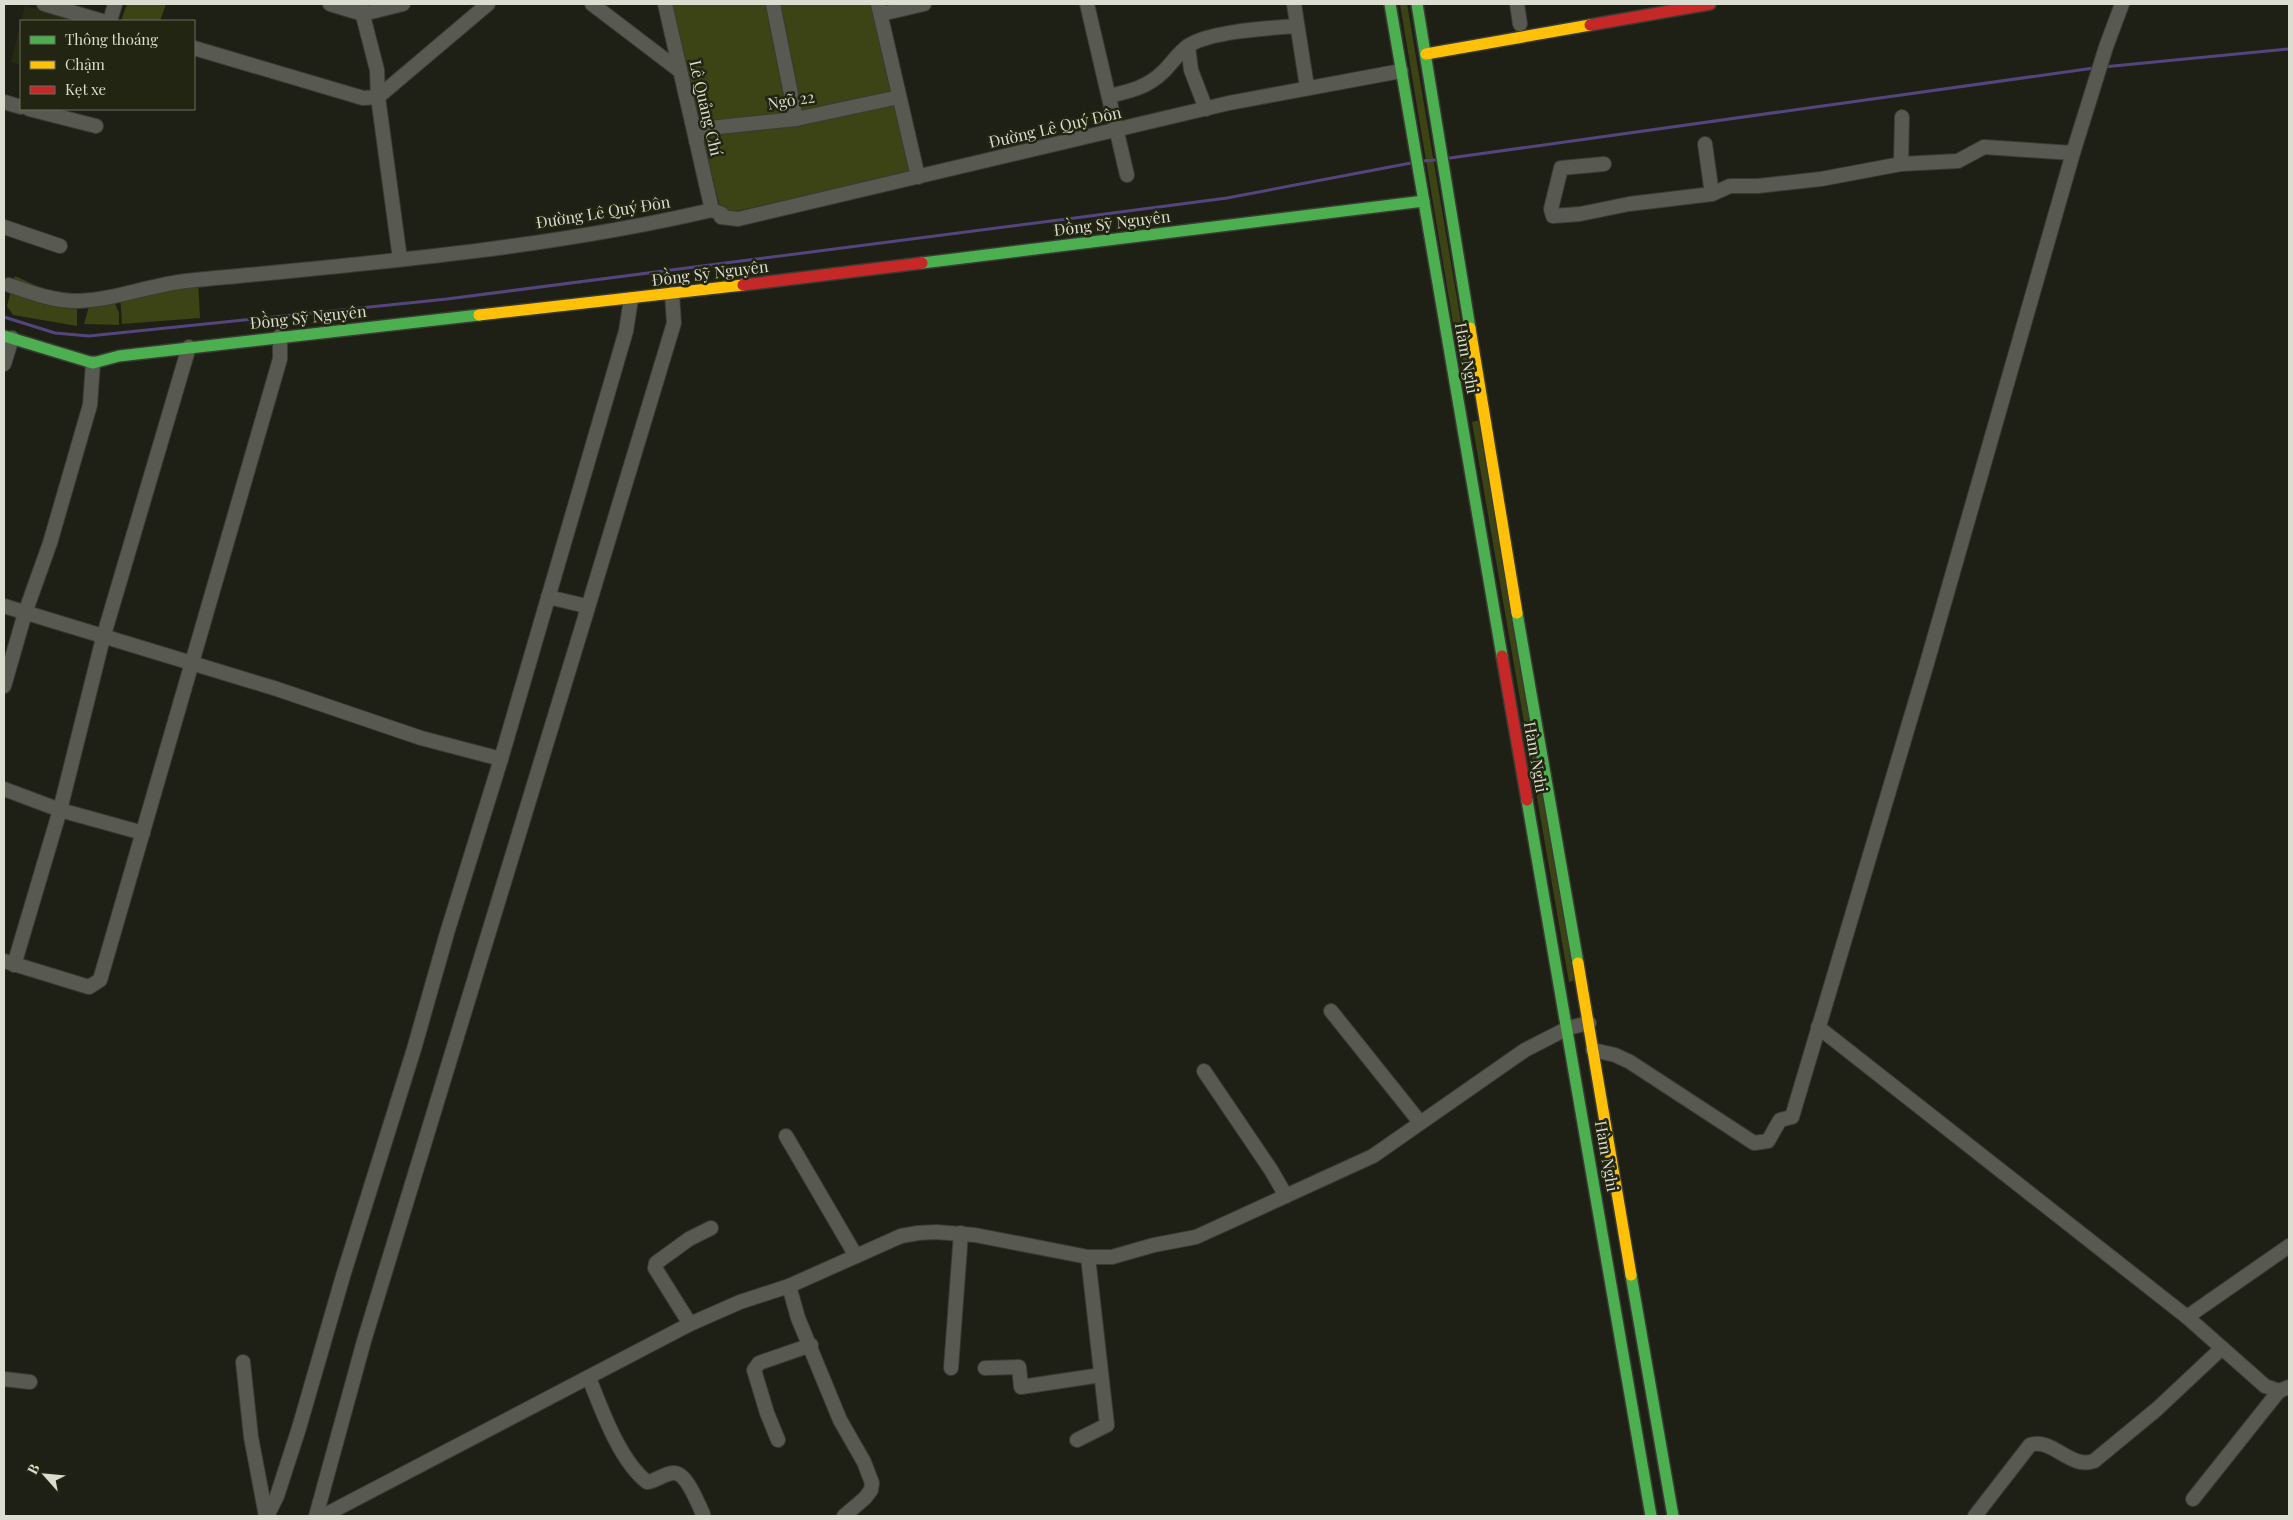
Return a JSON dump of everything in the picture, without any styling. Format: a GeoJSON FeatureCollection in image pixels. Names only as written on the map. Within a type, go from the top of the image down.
{"type":"FeatureCollection","features":[{"type":"Feature","properties":{"kind":"main road","name":"Hàm Nghi"},"geometry":{"type":"LineString","coordinates":[[1390,4],[1651,1516]]}},
{"type":"Feature","properties":{"kind":"main road","name":"Hàm Nghi"},"geometry":{"type":"LineString","coordinates":[[1418,4],[1498,498],[1673,1516]]}},
{"type":"Feature","properties":{"kind":"main road"},"geometry":{"type":"LineString","coordinates":[[1426,54],[1710,4]]}},
{"type":"Feature","properties":{"kind":"main road","name":"Đồng Sỹ Nguyên"},"geometry":{"type":"LineString","coordinates":[[93,363],[119,356],[189,347],[631,299],[1424,201]]}},
{"type":"Feature","properties":{"kind":"main road"},"geometry":{"type":"LineString","coordinates":[[8,337],[93,363]]}},
{"type":"Feature","properties":{"kind":"street"},"geometry":{"type":"LineString","coordinates":[[44,4],[99,20]]}},
{"type":"Feature","properties":{"kind":"street"},"geometry":{"type":"LineString","coordinates":[[110,20],[115,4]]}},
{"type":"Feature","properties":{"kind":"street"},"geometry":{"type":"LineString","coordinates":[[330,4],[362,9],[403,4]]}},
{"type":"Feature","properties":{"kind":"street"},"geometry":{"type":"LineString","coordinates":[[195,48],[363,98],[378,97],[488,4]]}},
{"type":"Feature","properties":{"kind":"street"},"geometry":{"type":"LineString","coordinates":[[592,4],[680,71]]}},
{"type":"Feature","properties":{"kind":"street","name":"Lê Quảng Chí"},"geometry":{"type":"LineString","coordinates":[[665,4],[696,141],[717,212]]}},
{"type":"Feature","properties":{"kind":"street"},"geometry":{"type":"LineString","coordinates":[[773,4],[796,119]]}},
{"type":"Feature","properties":{"kind":"street"},"geometry":{"type":"LineString","coordinates":[[918,177],[879,9],[924,4]]}},
{"type":"Feature","properties":{"kind":"street"},"geometry":{"type":"LineString","coordinates":[[1087,4],[1128,174]]}},
{"type":"Feature","properties":{"kind":"street"},"geometry":{"type":"LineString","coordinates":[[1294,4],[1307,87]]}},
{"type":"Feature","properties":{"kind":"street"},"geometry":{"type":"LineString","coordinates":[[1517,4],[1520,24]]}},
{"type":"Feature","properties":{"kind":"street"},"geometry":{"type":"LineString","coordinates":[[1593,1050],[1615,1055],[1630,1062],[1743,1138],[1754,1143],[1762,1144],[1771,1138],[1780,1120],[1792,1116],[1927,663],[2073,153],[2096,77],[2122,4]]}},
{"type":"Feature","properties":{"kind":"street"},"geometry":{"type":"LineString","coordinates":[[362,9],[377,70],[378,97],[400,259]]}},
{"type":"Feature","properties":{"kind":"street"},"geometry":{"type":"LineString","coordinates":[[1110,96],[1148,85],[1188,46],[1204,39],[1297,26]]}},
{"type":"Feature","properties":{"kind":"street"},"geometry":{"type":"LineString","coordinates":[[1188,46],[1191,70],[1206,109]]}},
{"type":"Feature","properties":{"kind":"street","name":"Đường Lê Quý Đôn"},"geometry":{"type":"LineString","coordinates":[[9,285],[39,296],[80,301],[183,281],[340,267],[499,247],[717,212],[721,217],[738,219],[1206,109],[1307,87],[1402,71]]}},
{"type":"Feature","properties":{"kind":"street","name":"Ngõ 22"},"geometry":{"type":"LineString","coordinates":[[696,141],[700,129],[796,119],[899,97]]}},
{"type":"Feature","properties":{"kind":"street"},"geometry":{"type":"LineString","coordinates":[[4,102],[20,107]]}},
{"type":"Feature","properties":{"kind":"street"},"geometry":{"type":"LineString","coordinates":[[33,110],[96,126]]}},
{"type":"Feature","properties":{"kind":"street"},"geometry":{"type":"LineString","coordinates":[[1901,164],[1902,117]]}},
{"type":"Feature","properties":{"kind":"street"},"geometry":{"type":"LineString","coordinates":[[1705,144],[1712,194]]}},
{"type":"Feature","properties":{"kind":"street"},"geometry":{"type":"LineString","coordinates":[[1604,164],[1562,168],[1551,209],[1553,216],[1580,214],[1629,204],[1712,194],[1730,186],[1758,186],[1821,179],[1901,164],[1958,161],[1984,147],[2073,153]]}},
{"type":"Feature","properties":{"kind":"street"},"geometry":{"type":"LineString","coordinates":[[4,227],[60,246]]}},
{"type":"Feature","properties":{"kind":"street"},"geometry":{"type":"LineString","coordinates":[[316,1516],[364,1340],[581,609],[674,323],[672,294]]}},
{"type":"Feature","properties":{"kind":"street"},"geometry":{"type":"LineString","coordinates":[[267,1516],[277,1496],[299,1428],[342,1276],[414,1049],[468,862],[501,759],[626,331],[631,299]]}},
{"type":"Feature","properties":{"kind":"street"},"geometry":{"type":"LineString","coordinates":[[189,347],[104,638],[60,810],[9,963],[89,987],[100,980],[280,360],[280,336]]}},
{"type":"Feature","properties":{"kind":"street"},"geometry":{"type":"LineString","coordinates":[[4,364],[8,337]]}},
{"type":"Feature","properties":{"kind":"street"},"geometry":{"type":"LineString","coordinates":[[4,686],[25,613],[50,543],[90,405],[93,363]]}},
{"type":"Feature","properties":{"kind":"street"},"geometry":{"type":"LineString","coordinates":[[548,597],[562,599],[581,609]]}},
{"type":"Feature","properties":{"kind":"street"},"geometry":{"type":"LineString","coordinates":[[4,606],[277,690],[421,738],[501,759]]}},
{"type":"Feature","properties":{"kind":"street"},"geometry":{"type":"LineString","coordinates":[[4,789],[60,810],[143,833]]}},
{"type":"Feature","properties":{"kind":"street"},"geometry":{"type":"LineString","coordinates":[[1331,1011],[1419,1121]]}},
{"type":"Feature","properties":{"kind":"street"},"geometry":{"type":"LineString","coordinates":[[323,1516],[690,1324],[740,1302],[789,1286],[901,1236],[936,1232],[961,1234],[1088,1257],[1112,1258],[1154,1245],[1196,1237],[1373,1156],[1419,1121],[1449,1104],[1525,1050],[1568,1028],[1588,1023]]}},
{"type":"Feature","properties":{"kind":"street"},"geometry":{"type":"LineString","coordinates":[[1818,1027],[2187,1317],[2265,1386],[2287,1388]]}},
{"type":"Feature","properties":{"kind":"street"},"geometry":{"type":"LineString","coordinates":[[1204,1071],[1271,1170],[1286,1196]]}},
{"type":"Feature","properties":{"kind":"street"},"geometry":{"type":"LineString","coordinates":[[786,1136],[856,1256]]}},
{"type":"Feature","properties":{"kind":"street"},"geometry":{"type":"LineString","coordinates":[[690,1324],[655,1268],[656,1263],[689,1239],[711,1228]]}},
{"type":"Feature","properties":{"kind":"street"},"geometry":{"type":"LineString","coordinates":[[951,1368],[961,1234]]}},
{"type":"Feature","properties":{"kind":"street"},"geometry":{"type":"LineString","coordinates":[[2187,1317],[2289,1246]]}},
{"type":"Feature","properties":{"kind":"street"},"geometry":{"type":"LineString","coordinates":[[1077,1440],[1107,1425],[1088,1257]]}},
{"type":"Feature","properties":{"kind":"street"},"geometry":{"type":"LineString","coordinates":[[789,1286],[798,1318],[811,1345],[840,1420],[864,1462],[872,1484],[871,1490],[865,1498],[844,1516]]}},
{"type":"Feature","properties":{"kind":"street"},"geometry":{"type":"LineString","coordinates":[[778,1440],[767,1413],[754,1370],[758,1363],[811,1345]]}},
{"type":"Feature","properties":{"kind":"street"},"geometry":{"type":"LineString","coordinates":[[1975,1516],[2030,1445],[2040,1444],[2081,1463],[2094,1461],[2157,1409],[2222,1348]]}},
{"type":"Feature","properties":{"kind":"street"},"geometry":{"type":"LineString","coordinates":[[243,1362],[251,1437],[267,1516]]}},
{"type":"Feature","properties":{"kind":"street"},"geometry":{"type":"LineString","coordinates":[[985,1368],[1019,1367],[1021,1386],[1101,1375]]}},
{"type":"Feature","properties":{"kind":"street"},"geometry":{"type":"LineString","coordinates":[[589,1378],[609,1426],[637,1473],[647,1482],[673,1473],[680,1474],[692,1489],[703,1514]]}},
{"type":"Feature","properties":{"kind":"street"},"geometry":{"type":"LineString","coordinates":[[4,1379],[30,1382]]}},
{"type":"Feature","properties":{"kind":"street"},"geometry":{"type":"LineString","coordinates":[[2194,1500],[2287,1388]]}},
{"type":"Feature","properties":{"kind":"shaded area"},"geometry":{"type":"Polygon","coordinates":[[[25,6],[76,20],[21,20],[25,6]]]}},
{"type":"Feature","properties":{"kind":"shaded area"},"geometry":{"type":"Polygon","coordinates":[[[20,26],[20,65],[11,62],[20,26]]]}},
{"type":"Feature","properties":{"kind":"green space"},"geometry":{"type":"Polygon","coordinates":[[[127,4],[166,4],[160,20],[121,20],[127,4]]]}},
{"type":"Feature","properties":{"kind":"green space"},"geometry":{"type":"Polygon","coordinates":[[[665,4],[876,4],[911,174],[722,214],[665,4]]]}},
{"type":"Feature","properties":{"kind":"green space"},"geometry":{"type":"Polygon","coordinates":[[[1400,4],[1407,4],[1472,387],[1464,389],[1400,4]]]}},
{"type":"Feature","properties":{"kind":"green space"},"geometry":{"type":"Polygon","coordinates":[[[15,276],[77,304],[77,326],[13,315],[7,306],[15,276]]]}},
{"type":"Feature","properties":{"kind":"green space"},"geometry":{"type":"Polygon","coordinates":[[[198,281],[200,318],[122,324],[120,295],[198,281]]]}},
{"type":"Feature","properties":{"kind":"green space"},"geometry":{"type":"Polygon","coordinates":[[[91,299],[114,301],[119,313],[119,325],[84,324],[91,299]]]}},
{"type":"Feature","properties":{"kind":"green space"},"geometry":{"type":"Polygon","coordinates":[[[1480,420],[1576,980],[1569,982],[1472,422],[1480,420]]]}},
{"type":"Feature","properties":{"kind":"waterway"},"geometry":{"type":"LineString","coordinates":[[2103,67],[2289,49]]}},
{"type":"Feature","properties":{"kind":"waterway"},"geometry":{"type":"LineString","coordinates":[[1450,158],[2094,68]]}},
{"type":"Feature","properties":{"kind":"waterway"},"geometry":{"type":"LineString","coordinates":[[1422,161],[1436,160]]}},
{"type":"Feature","properties":{"kind":"waterway"},"geometry":{"type":"LineString","coordinates":[[4,317],[55,333],[89,336],[447,299],[1227,198],[1411,163]]}},
{"type":"Feature","properties":{"kind":"traffic: fast"},"geometry":{"type":"LineString","coordinates":[[1390,4],[1502,656]]}},
{"type":"Feature","properties":{"kind":"traffic: fast"},"geometry":{"type":"LineString","coordinates":[[1417,4],[1470,328]]}},
{"type":"Feature","properties":{"kind":"traffic: fast"},"geometry":{"type":"LineString","coordinates":[[922,263],[1424,201]]}},
{"type":"Feature","properties":{"kind":"traffic: fast"},"geometry":{"type":"LineString","coordinates":[[4,336],[93,363],[119,356],[479,315]]}},
{"type":"Feature","properties":{"kind":"traffic: fast"},"geometry":{"type":"LineString","coordinates":[[1517,613],[1578,963]]}},
{"type":"Feature","properties":{"kind":"traffic: fast"},"geometry":{"type":"LineString","coordinates":[[1527,800],[1651,1516]]}},
{"type":"Feature","properties":{"kind":"traffic: fast"},"geometry":{"type":"LineString","coordinates":[[1631,1275],[1673,1516]]}},
{"type":"Feature","properties":{"kind":"traffic: slow"},"geometry":{"type":"LineString","coordinates":[[1426,54],[1590,25]]}},
{"type":"Feature","properties":{"kind":"traffic: slow"},"geometry":{"type":"LineString","coordinates":[[479,315],[743,285]]}},
{"type":"Feature","properties":{"kind":"traffic: slow"},"geometry":{"type":"LineString","coordinates":[[1470,328],[1517,613]]}},
{"type":"Feature","properties":{"kind":"traffic: slow"},"geometry":{"type":"LineString","coordinates":[[1578,963],[1631,1275]]}},
{"type":"Feature","properties":{"kind":"traffic: jam"},"geometry":{"type":"LineString","coordinates":[[1590,25],[1710,4]]}},
{"type":"Feature","properties":{"kind":"traffic: jam"},"geometry":{"type":"LineString","coordinates":[[743,285],[922,263]]}},
{"type":"Feature","properties":{"kind":"traffic: jam"},"geometry":{"type":"LineString","coordinates":[[1502,656],[1527,800]]}}]}
